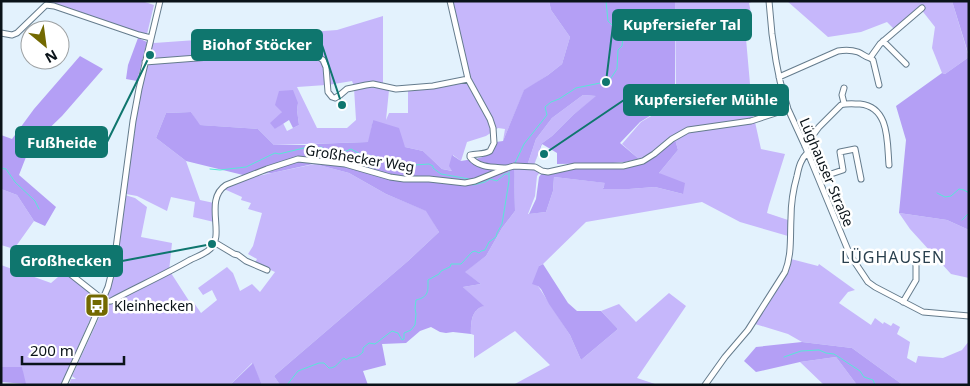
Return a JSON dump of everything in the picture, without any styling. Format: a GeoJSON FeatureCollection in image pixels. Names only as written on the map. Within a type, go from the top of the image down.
{"type":"FeatureCollection","features":[{"type":"Feature","properties":{"kind":"street"},"geometry":{"type":"LineString","coordinates":[[64,385],[108,286],[114,263],[133,120],[160,1]]}},
{"type":"Feature","properties":{"kind":"street"},"geometry":{"type":"LineString","coordinates":[[450,1],[468,79],[490,119],[494,134],[492,149],[487,153],[470,156],[471,159],[483,166],[507,168]]}},
{"type":"Feature","properties":{"kind":"street","name":"Lüghauser Straße"},"geometry":{"type":"LineString","coordinates":[[769,1],[779,77],[788,109],[819,178],[850,255],[863,276],[868,282],[923,312],[969,316]]}},
{"type":"Feature","properties":{"kind":"street"},"geometry":{"type":"LineString","coordinates":[[1,33],[12,35],[17,33],[46,5],[151,38]]}},
{"type":"Feature","properties":{"kind":"street"},"geometry":{"type":"LineString","coordinates":[[870,58],[883,41],[922,8]]}},
{"type":"Feature","properties":{"kind":"street"},"geometry":{"type":"LineString","coordinates":[[883,41],[906,64]]}},
{"type":"Feature","properties":{"kind":"street"},"geometry":{"type":"LineString","coordinates":[[145,62],[262,53],[297,44],[323,60],[326,67],[328,92],[335,98],[347,89],[366,84],[396,89],[433,86],[468,79]]}},
{"type":"Feature","properties":{"kind":"street"},"geometry":{"type":"LineString","coordinates":[[779,77],[838,51],[846,50],[857,52],[873,60],[879,85]]}},
{"type":"Feature","properties":{"kind":"street"},"geometry":{"type":"LineString","coordinates":[[844,88],[842,95],[844,104]]}},
{"type":"Feature","properties":{"kind":"street"},"geometry":{"type":"LineString","coordinates":[[705,385],[748,330],[785,272],[788,265],[792,197],[802,157],[819,128],[844,104],[872,107],[880,115],[885,126],[889,165]]}},
{"type":"Feature","properties":{"kind":"street","name":"Großhecker Weg"},"geometry":{"type":"LineString","coordinates":[[214,242],[216,233],[215,202],[221,188],[267,169],[298,159],[345,164],[390,177],[465,183],[514,166],[535,166],[542,171],[548,172],[575,166],[624,166],[643,161],[672,139],[688,130],[751,120],[788,109]]}},
{"type":"Feature","properties":{"kind":"street"},"geometry":{"type":"LineString","coordinates":[[819,178],[843,170],[840,152],[851,149],[855,149],[859,176]]}},
{"type":"Feature","properties":{"kind":"street"},"geometry":{"type":"LineString","coordinates":[[64,269],[101,299],[111,301],[211,249],[214,242],[246,261],[267,270]]}},
{"type":"Feature","properties":{"kind":"street"},"geometry":{"type":"LineString","coordinates":[[903,302],[916,280],[916,264],[924,255]]}},
{"type":"Feature","properties":{"kind":"shaded area"},"geometry":{"type":"Polygon","coordinates":[[[50,1],[142,1],[154,5],[147,34],[142,35],[55,5],[50,1]]]}},
{"type":"Feature","properties":{"kind":"shaded area"},"geometry":{"type":"Polygon","coordinates":[[[452,1],[549,1],[551,10],[570,37],[562,64],[524,91],[503,141],[505,129],[498,128],[486,136],[467,142],[461,161],[453,155],[453,171],[442,169],[423,151],[405,147],[373,120],[369,142],[274,145],[258,129],[199,125],[191,112],[166,113],[156,138],[186,161],[200,200],[214,203],[214,222],[193,217],[195,202],[171,197],[167,211],[125,192],[133,134],[135,134],[133,131],[137,107],[140,105],[137,104],[147,65],[150,63],[262,54],[299,46],[321,60],[324,65],[326,85],[297,87],[317,128],[347,128],[356,120],[354,88],[371,85],[389,90],[386,120],[389,113],[408,113],[408,89],[471,80],[452,1]],[[298,103],[282,112],[275,129],[283,123],[287,131],[299,125],[298,103]]]}},
{"type":"Feature","properties":{"kind":"shaded area"},"geometry":{"type":"Polygon","coordinates":[[[549,1],[675,1],[675,90],[663,108],[640,122],[620,143],[639,159],[613,163],[557,164],[557,153],[542,144],[534,165],[512,168],[514,169],[515,211],[502,228],[486,256],[465,272],[481,284],[463,287],[484,306],[474,313],[471,334],[440,332],[431,327],[420,331],[406,343],[382,344],[386,365],[363,371],[368,385],[280,385],[274,376],[439,232],[426,211],[386,194],[349,173],[315,164],[311,144],[368,142],[373,120],[399,128],[405,147],[423,151],[442,169],[452,171],[449,166],[452,155],[461,161],[486,155],[496,142],[503,141],[524,90],[562,64],[570,37],[551,10],[549,1]],[[583,95],[552,118],[536,139],[528,163],[534,165],[541,144],[596,96],[583,95]]]}},
{"type":"Feature","properties":{"kind":"shaded area"},"geometry":{"type":"Polygon","coordinates":[[[675,1],[754,1],[749,3],[751,13],[744,16],[753,118],[687,128],[640,160],[622,144],[641,122],[663,109],[676,90],[675,1]]]}},
{"type":"Feature","properties":{"kind":"shaded area"},"geometry":{"type":"Polygon","coordinates":[[[787,1],[952,1],[969,57],[945,74],[942,73],[932,48],[935,27],[920,8],[895,30],[887,22],[861,32],[828,37],[787,1]]]}},
{"type":"Feature","properties":{"kind":"shaded area"},"geometry":{"type":"Polygon","coordinates":[[[952,1],[969,1],[969,56],[952,1]]]}},
{"type":"Feature","properties":{"kind":"shaded area"},"geometry":{"type":"Polygon","coordinates":[[[383,16],[383,85],[354,86],[352,81],[328,85],[325,62],[300,43],[268,51],[147,61],[151,41],[154,41],[154,43],[337,30],[383,16]]]}},
{"type":"Feature","properties":{"kind":"shaded area"},"geometry":{"type":"Polygon","coordinates":[[[138,38],[147,42],[137,81],[126,79],[128,65],[138,38]]]}},
{"type":"Feature","properties":{"kind":"shaded area"},"geometry":{"type":"Polygon","coordinates":[[[80,56],[103,69],[62,116],[34,143],[19,175],[56,207],[45,226],[34,221],[17,195],[1,189],[1,135],[12,139],[34,109],[68,70],[70,70],[80,56]]]}},
{"type":"Feature","properties":{"kind":"shaded area"},"geometry":{"type":"Polygon","coordinates":[[[969,57],[969,230],[947,220],[899,213],[906,140],[896,106],[942,73],[945,74],[969,57]]]}},
{"type":"Feature","properties":{"kind":"shaded area"},"geometry":{"type":"Polygon","coordinates":[[[293,90],[298,103],[299,125],[293,128],[289,120],[275,129],[270,123],[282,112],[275,105],[279,91],[293,90]]]}},
{"type":"Feature","properties":{"kind":"shaded area"},"geometry":{"type":"Polygon","coordinates":[[[583,95],[597,96],[541,144],[534,165],[528,163],[536,139],[552,118],[583,95]]]}},
{"type":"Feature","properties":{"kind":"shaded area"},"geometry":{"type":"Polygon","coordinates":[[[191,112],[200,125],[258,129],[274,145],[310,145],[313,164],[272,173],[243,175],[186,161],[156,138],[166,113],[191,112]]]}},
{"type":"Feature","properties":{"kind":"shaded area"},"geometry":{"type":"Polygon","coordinates":[[[755,122],[761,149],[785,154],[767,213],[788,220],[788,236],[740,222],[702,202],[586,222],[539,266],[538,286],[570,335],[581,360],[618,329],[601,311],[619,304],[636,322],[669,293],[686,306],[637,378],[658,385],[513,385],[550,365],[515,331],[474,358],[474,335],[471,334],[472,321],[476,311],[483,306],[463,287],[481,284],[464,272],[486,256],[502,228],[515,211],[514,169],[512,168],[529,167],[541,171],[537,176],[535,196],[528,214],[546,212],[553,191],[554,177],[606,183],[603,188],[655,187],[683,194],[659,173],[678,150],[675,139],[689,131],[755,122]]]}},
{"type":"Feature","properties":{"kind":"shaded area"},"geometry":{"type":"Polygon","coordinates":[[[675,139],[678,150],[659,173],[685,183],[683,194],[655,187],[603,189],[605,183],[554,177],[553,191],[546,212],[529,214],[536,199],[539,177],[542,173],[573,168],[623,168],[636,165],[655,156],[675,139]]]}},
{"type":"Feature","properties":{"kind":"shaded area"},"geometry":{"type":"Polygon","coordinates":[[[315,164],[349,173],[386,194],[427,211],[439,232],[274,376],[280,385],[262,385],[252,363],[230,385],[69,385],[71,379],[76,379],[72,376],[104,307],[171,273],[191,304],[194,303],[201,313],[217,300],[212,290],[203,295],[198,288],[227,267],[233,273],[240,291],[252,284],[260,292],[275,272],[255,263],[257,259],[248,254],[253,246],[262,213],[248,209],[251,203],[241,200],[242,197],[224,189],[243,179],[315,164]]]}},
{"type":"Feature","properties":{"kind":"shaded area"},"geometry":{"type":"Polygon","coordinates":[[[1,189],[17,195],[34,221],[14,249],[1,245],[1,189]]]}},
{"type":"Feature","properties":{"kind":"shaded area"},"geometry":{"type":"Polygon","coordinates":[[[125,195],[135,198],[147,207],[141,237],[172,243],[169,271],[108,300],[105,298],[117,264],[125,195]]]}},
{"type":"Feature","properties":{"kind":"shaded area"},"geometry":{"type":"Polygon","coordinates":[[[899,213],[947,220],[969,230],[969,278],[951,274],[910,229],[899,213]]]}},
{"type":"Feature","properties":{"kind":"shaded area"},"geometry":{"type":"Polygon","coordinates":[[[791,259],[818,266],[819,264],[855,290],[848,292],[839,303],[871,325],[875,318],[883,324],[884,322],[891,326],[893,323],[900,327],[897,334],[910,342],[907,358],[916,363],[918,356],[943,358],[962,350],[969,341],[969,385],[903,385],[852,348],[802,342],[788,334],[755,324],[786,274],[791,259]]]}},
{"type":"Feature","properties":{"kind":"shaded area"},"geometry":{"type":"Polygon","coordinates":[[[543,264],[568,303],[577,311],[601,311],[618,329],[581,360],[570,335],[541,289],[532,284],[539,266],[543,264]]]}},
{"type":"Feature","properties":{"kind":"shaded area"},"geometry":{"type":"Polygon","coordinates":[[[1,265],[51,283],[65,271],[97,298],[98,302],[61,385],[24,385],[22,367],[1,367],[1,265]]]}},
{"type":"Feature","properties":{"kind":"shaded area"},"geometry":{"type":"Polygon","coordinates":[[[802,342],[852,348],[903,385],[857,385],[836,357],[800,362],[756,372],[744,361],[756,347],[802,342]]]}},
{"type":"Feature","properties":{"kind":"shaded area"},"geometry":{"type":"Polygon","coordinates":[[[836,357],[857,385],[824,385],[800,362],[836,357]]]}},
{"type":"Feature","properties":{"kind":"shaded area"},"geometry":{"type":"Polygon","coordinates":[[[253,363],[262,385],[230,385],[253,363]]]}},
{"type":"Feature","properties":{"kind":"shaded area"},"geometry":{"type":"Polygon","coordinates":[[[1,367],[22,367],[26,384],[1,382],[1,367]]]}},
{"type":"Feature","properties":{"kind":"waterway"},"geometry":{"type":"LineString","coordinates":[[515,163],[524,144],[547,115],[545,107],[576,88],[605,82],[611,78],[617,69],[618,50],[622,46],[623,38],[608,21],[606,1]]}},
{"type":"Feature","properties":{"kind":"waterway"},"geometry":{"type":"LineString","coordinates":[[210,169],[220,170],[246,167],[275,153],[279,154],[308,147],[315,149],[321,147],[329,152],[337,150],[344,152],[351,149],[360,154],[391,160],[401,166],[429,164],[441,174],[469,179]]}},
{"type":"Feature","properties":{"kind":"waterway"},"geometry":{"type":"LineString","coordinates":[[1,168],[6,169],[15,182],[35,201],[39,209]]}},
{"type":"Feature","properties":{"kind":"waterway"},"geometry":{"type":"LineString","coordinates":[[287,385],[298,371],[319,363],[324,363],[329,368],[334,367],[344,358],[346,360],[358,356],[369,343],[375,344],[392,331],[398,333],[402,340],[404,339],[404,333],[411,330],[415,325],[416,300],[426,295],[428,280],[450,267],[451,264],[461,264],[472,252],[479,253],[485,250],[489,242],[496,237],[502,224],[509,172]]}},
{"type":"Feature","properties":{"kind":"waterway"},"geometry":{"type":"LineString","coordinates":[[473,185],[490,179],[497,181],[505,174],[508,174]]}},
{"type":"Feature","properties":{"kind":"waterway"},"geometry":{"type":"LineString","coordinates":[[937,193],[945,197],[951,196],[959,189],[969,193]]}},
{"type":"Feature","properties":{"kind":"waterway"},"geometry":{"type":"LineString","coordinates":[[962,220],[969,213]]}},
{"type":"Feature","properties":{"kind":"waterway"},"geometry":{"type":"LineString","coordinates":[[784,357],[801,351],[819,350],[834,354],[860,371],[864,377],[873,380],[875,385]]}},
{"type":"Feature","properties":{"kind":"place","name":"Fußheide"},"geometry":{"type":"Point","coordinates":[150,55]}},
{"type":"Feature","properties":{"kind":"place","name":"Kupfersiefer Tal"},"geometry":{"type":"Point","coordinates":[606,82]}},
{"type":"Feature","properties":{"kind":"place","name":"Biohof Stöcker"},"geometry":{"type":"Point","coordinates":[342,105]}},
{"type":"Feature","properties":{"kind":"place","name":"Kupfersiefer Mühle"},"geometry":{"type":"Point","coordinates":[544,154]}},
{"type":"Feature","properties":{"kind":"place","name":"Großhecken"},"geometry":{"type":"Point","coordinates":[212,244]}},
{"type":"Feature","properties":{"kind":"place","name":"Kleinhecken"},"geometry":{"type":"Point","coordinates":[97,305]}},
{"type":"Feature","properties":{"kind":"district","name":"LÜGHAUSEN"},"geometry":{"type":"Point","coordinates":[893,257]}}]}
